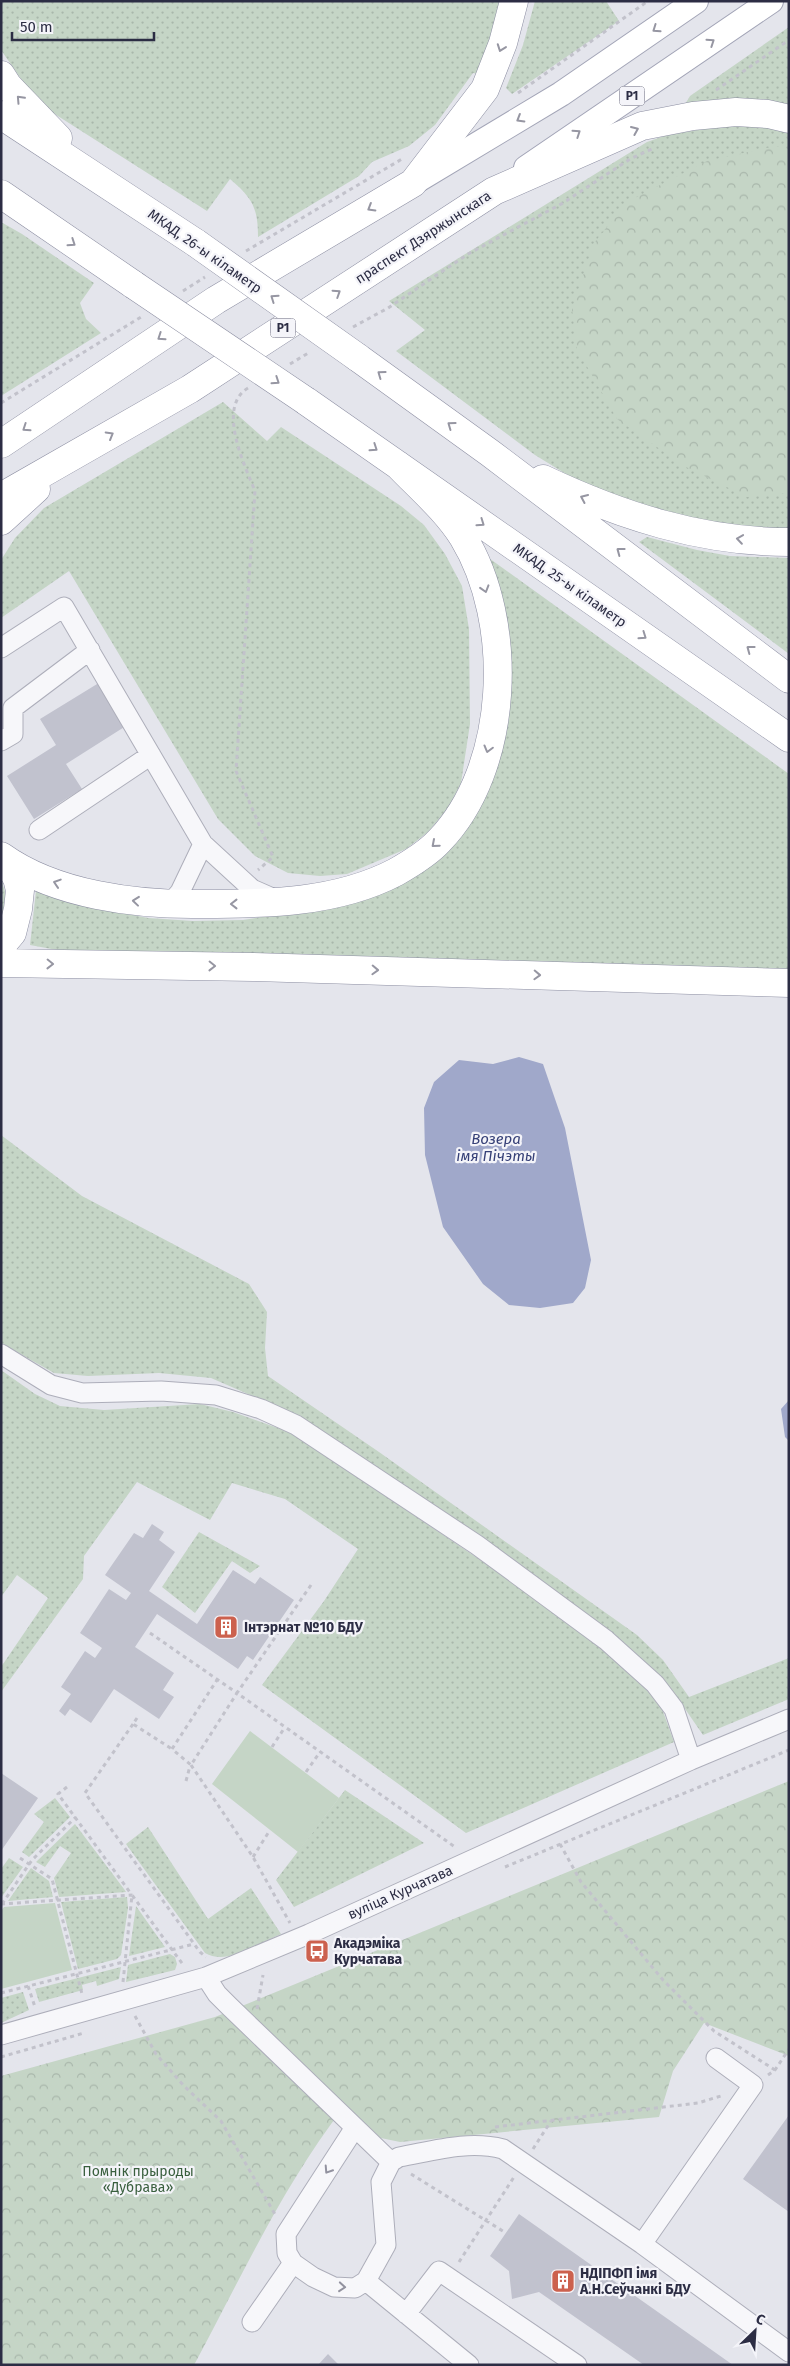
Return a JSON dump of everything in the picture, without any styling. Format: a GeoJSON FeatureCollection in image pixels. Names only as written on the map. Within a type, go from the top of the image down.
{"type":"FeatureCollection","features":[{"type":"Feature","properties":{"kind":"highway"},"geometry":{"type":"LineString","coordinates":[[1,444],[216,300],[413,182],[485,89],[503,43],[514,1]]}},
{"type":"Feature","properties":{"kind":"highway"},"geometry":{"type":"LineString","coordinates":[[1,75],[8,86],[48,129],[120,192]]}},
{"type":"Feature","properties":{"kind":"highway"},"geometry":{"type":"LineString","coordinates":[[494,190],[642,126],[693,116],[736,112],[768,114],[789,119]]}},
{"type":"Feature","properties":{"kind":"highway","name":"МКАД, 26-ы кіламетр"},"geometry":{"type":"LineString","coordinates":[[1,115],[196,243],[357,356],[490,453]]}},
{"type":"Feature","properties":{"kind":"highway","name":"праспект Дзяржынскага"},"geometry":{"type":"LineString","coordinates":[[68,460],[190,389],[494,190]]}},
{"type":"Feature","properties":{"kind":"highway"},"geometry":{"type":"LineString","coordinates":[[1,194],[32,216]]}},
{"type":"Feature","properties":{"kind":"highway"},"geometry":{"type":"LineString","coordinates":[[1,202],[32,216]]}},
{"type":"Feature","properties":{"kind":"highway","name":"МКАД, 25-ы кіламетр"},"geometry":{"type":"LineString","coordinates":[[32,216],[306,401],[789,738]]}},
{"type":"Feature","properties":{"kind":"highway"},"geometry":{"type":"LineString","coordinates":[[490,453],[588,500],[652,523],[707,535],[757,542],[789,542]]}},
{"type":"Feature","properties":{"kind":"highway"},"geometry":{"type":"LineString","coordinates":[[490,453],[789,679]]}},
{"type":"Feature","properties":{"kind":"highway"},"geometry":{"type":"LineString","coordinates":[[1,521],[68,460]]}},
{"type":"Feature","properties":{"kind":"highway","name":"Р1"},"geometry":{"type":"LineString","coordinates":[[1,497],[68,460]]}},
{"type":"Feature","properties":{"kind":"highway"},"geometry":{"type":"LineString","coordinates":[[3,858],[43,878],[104,898],[169,904],[256,904],[338,893],[366,885],[396,872],[438,842],[465,807],[480,777],[495,719],[496,649],[485,586],[463,538],[448,518],[398,465]]}},
{"type":"Feature","properties":{"kind":"highway"},"geometry":{"type":"LineString","coordinates":[[1,946],[12,934],[20,890],[17,878],[3,858]]}},
{"type":"Feature","properties":{"kind":"highway"},"geometry":{"type":"LineString","coordinates":[[1,963],[253,967],[789,983]]}},
{"type":"Feature","properties":{"kind":"main road"},"geometry":{"type":"LineString","coordinates":[[413,182],[561,94],[696,1]]}},
{"type":"Feature","properties":{"kind":"main road","name":"праспект Дзяржынскага"},"geometry":{"type":"LineString","coordinates":[[494,190],[771,1]]}},
{"type":"Feature","properties":{"kind":"street"},"geometry":{"type":"LineString","coordinates":[[1,648],[64,607],[203,844],[252,888],[282,902]]}},
{"type":"Feature","properties":{"kind":"street"},"geometry":{"type":"LineString","coordinates":[[1,741],[13,734],[13,708],[90,650]]}},
{"type":"Feature","properties":{"kind":"street"},"geometry":{"type":"LineString","coordinates":[[39,830],[151,755]]}},
{"type":"Feature","properties":{"kind":"street"},"geometry":{"type":"LineString","coordinates":[[169,904],[180,892],[203,844]]}},
{"type":"Feature","properties":{"kind":"street"},"geometry":{"type":"LineString","coordinates":[[1,1354],[51,1385],[82,1393],[161,1391],[216,1395],[261,1409],[296,1425],[477,1545],[606,1640],[655,1684],[674,1709],[692,1760]]}},
{"type":"Feature","properties":{"kind":"street","name":"вуліца Курчатава"},"geometry":{"type":"LineString","coordinates":[[1,2035],[309,1934],[692,1760],[789,1719]]}},
{"type":"Feature","properties":{"kind":"street"},"geometry":{"type":"LineString","coordinates":[[209,1968],[217,1994],[354,2129],[391,2162]]}},
{"type":"Feature","properties":{"kind":"street"},"geometry":{"type":"LineString","coordinates":[[642,2244],[753,2085],[716,2058]]}},
{"type":"Feature","properties":{"kind":"street"},"geometry":{"type":"LineString","coordinates":[[354,2129],[286,2234],[287,2253],[293,2263],[313,2277],[334,2287],[355,2288],[366,2281],[386,2245],[381,2182],[391,2162],[399,2157],[471,2145],[486,2145],[503,2149],[524,2163],[642,2244],[789,2352]]}},
{"type":"Feature","properties":{"kind":"street"},"geometry":{"type":"LineString","coordinates":[[252,2322],[293,2263]]}},
{"type":"Feature","properties":{"kind":"street"},"geometry":{"type":"LineString","coordinates":[[406,2314],[439,2271],[577,2365]]}},
{"type":"Feature","properties":{"kind":"street"},"geometry":{"type":"LineString","coordinates":[[366,2281],[469,2365]]}},
{"type":"Feature","properties":{"kind":"path"},"geometry":{"type":"LineString","coordinates":[[514,96],[648,1]]}},
{"type":"Feature","properties":{"kind":"path"},"geometry":{"type":"LineString","coordinates":[[243,253],[404,158]]}},
{"type":"Feature","properties":{"kind":"path"},"geometry":{"type":"LineString","coordinates":[[178,294],[210,274]]}},
{"type":"Feature","properties":{"kind":"path"},"geometry":{"type":"LineString","coordinates":[[1,403],[145,315]]}},
{"type":"Feature","properties":{"kind":"path"},"geometry":{"type":"LineString","coordinates":[[186,1781],[191,1765],[237,1693],[311,1585]]}},
{"type":"Feature","properties":{"kind":"path"},"geometry":{"type":"LineString","coordinates":[[150,1633],[456,1847]]}},
{"type":"Feature","properties":{"kind":"path"},"geometry":{"type":"LineString","coordinates":[[172,1749],[217,1680]]}},
{"type":"Feature","properties":{"kind":"path"},"geometry":{"type":"LineString","coordinates":[[137,1718],[85,1793],[194,1944],[204,1955],[209,1968]]}},
{"type":"Feature","properties":{"kind":"path"},"geometry":{"type":"LineString","coordinates":[[134,1724],[172,1749],[191,1765],[253,1857],[294,1930]]}},
{"type":"Feature","properties":{"kind":"path"},"geometry":{"type":"LineString","coordinates":[[272,1747],[285,1727]]}},
{"type":"Feature","properties":{"kind":"path"},"geometry":{"type":"LineString","coordinates":[[498,1870],[789,1750]]}},
{"type":"Feature","properties":{"kind":"path"},"geometry":{"type":"LineString","coordinates":[[306,1772],[320,1752]]}},
{"type":"Feature","properties":{"kind":"path"},"geometry":{"type":"LineString","coordinates":[[67,1787],[58,1794],[187,1969],[177,1971]]}},
{"type":"Feature","properties":{"kind":"path"},"geometry":{"type":"LineString","coordinates":[[1,1904],[30,1864],[76,1817]]}},
{"type":"Feature","properties":{"kind":"path"},"geometry":{"type":"LineString","coordinates":[[253,1857],[270,1830]]}},
{"type":"Feature","properties":{"kind":"path"},"geometry":{"type":"LineString","coordinates":[[447,1852],[464,1843]]}},
{"type":"Feature","properties":{"kind":"path"},"geometry":{"type":"LineString","coordinates":[[560,1844],[580,1882],[663,1980],[714,2031],[775,2070]]}},
{"type":"Feature","properties":{"kind":"path"},"geometry":{"type":"LineString","coordinates":[[20,1858],[52,1878],[82,1994]]}},
{"type":"Feature","properties":{"kind":"path"},"geometry":{"type":"LineString","coordinates":[[1,1904],[132,1895]]}},
{"type":"Feature","properties":{"kind":"path"},"geometry":{"type":"LineString","coordinates":[[132,1895],[125,1961],[120,1984],[132,1983]]}},
{"type":"Feature","properties":{"kind":"path"},"geometry":{"type":"LineString","coordinates":[[1,1993],[194,1944]]}},
{"type":"Feature","properties":{"kind":"path"},"geometry":{"type":"LineString","coordinates":[[28,1986],[34,2007]]}},
{"type":"Feature","properties":{"kind":"path"},"geometry":{"type":"LineString","coordinates":[[136,2018],[156,2054],[184,2086],[221,2121],[286,2234]]}},
{"type":"Feature","properties":{"kind":"path"},"geometry":{"type":"LineString","coordinates":[[494,2128],[698,2104],[753,2085],[775,2070],[789,2049]]}},
{"type":"Feature","properties":{"kind":"path"},"geometry":{"type":"LineString","coordinates":[[449,2277],[551,2121]]}},
{"type":"Feature","properties":{"kind":"path"},"geometry":{"type":"LineString","coordinates":[[391,2162],[506,2233]]}},
{"type":"Feature","properties":{"kind":"green space"},"geometry":{"type":"Polygon","coordinates":[[[1,1],[500,1],[494,35],[479,74],[473,73],[435,125],[409,146],[372,162],[359,176],[258,237],[255,210],[249,198],[230,179],[207,211],[50,111],[30,92],[1,50],[1,1]]]}},
{"type":"Feature","properties":{"kind":"green space"},"geometry":{"type":"Polygon","coordinates":[[[535,1],[606,1],[619,21],[512,94],[506,88],[523,45],[535,1]]]}},
{"type":"Feature","properties":{"kind":"green space"},"geometry":{"type":"Polygon","coordinates":[[[789,27],[789,113],[684,106],[690,96],[789,27]]]}},
{"type":"Feature","properties":{"kind":"green space"},"geometry":{"type":"Polygon","coordinates":[[[739,123],[789,127],[789,529],[745,528],[674,517],[579,482],[535,455],[396,351],[425,330],[389,301],[647,142],[667,135],[739,123]]]}},
{"type":"Feature","properties":{"kind":"green space"},"geometry":{"type":"Polygon","coordinates":[[[776,146],[789,150],[789,493],[747,497],[684,466],[617,419],[577,349],[572,309],[594,243],[627,202],[707,161],[776,146]]]}},
{"type":"Feature","properties":{"kind":"green space"},"geometry":{"type":"Polygon","coordinates":[[[1,222],[94,283],[80,303],[86,319],[101,333],[1,396],[1,222]]]}},
{"type":"Feature","properties":{"kind":"green space"},"geometry":{"type":"Polygon","coordinates":[[[223,402],[267,441],[281,427],[401,506],[424,525],[445,554],[462,586],[469,629],[470,724],[461,783],[448,808],[428,832],[406,849],[347,874],[320,876],[288,873],[255,856],[218,819],[69,571],[1,618],[1,560],[15,538],[44,508],[223,402]]]}},
{"type":"Feature","properties":{"kind":"green space"},"geometry":{"type":"Polygon","coordinates":[[[647,537],[697,550],[730,556],[789,558],[789,654],[639,542],[647,537]]]}},
{"type":"Feature","properties":{"kind":"green space"},"geometry":{"type":"Polygon","coordinates":[[[486,556],[789,774],[789,970],[57,950],[30,945],[36,891],[72,903],[148,918],[193,921],[243,920],[307,910],[368,894],[484,793],[486,556]]]}},
{"type":"Feature","properties":{"kind":"green space"},"geometry":{"type":"Polygon","coordinates":[[[1,879],[7,898],[1,926],[1,879]]]}},
{"type":"Feature","properties":{"kind":"green space"},"geometry":{"type":"Polygon","coordinates":[[[1,1135],[82,1196],[249,1284],[267,1312],[265,1348],[268,1376],[379,1452],[637,1635],[663,1660],[689,1697],[789,1658],[789,1699],[703,1735],[681,1703],[285,1410],[211,1378],[159,1373],[88,1376],[54,1373],[1,1343],[1,1135]]]}},
{"type":"Feature","properties":{"kind":"green space"},"geometry":{"type":"Polygon","coordinates":[[[1,1370],[35,1394],[60,1406],[104,1410],[200,1404],[233,1412],[292,1433],[507,1578],[606,1650],[660,1703],[674,1742],[466,1833],[262,1685],[324,1601],[358,1549],[285,1499],[232,1483],[210,1520],[137,1482],[84,1556],[83,1579],[1,1692],[1,1667],[48,1598],[17,1575],[1,1597],[1,1370]]]}},
{"type":"Feature","properties":{"kind":"green space"},"geometry":{"type":"Polygon","coordinates":[[[199,1532],[260,1566],[250,1573],[232,1561],[195,1613],[162,1587],[199,1532]]]}},
{"type":"Feature","properties":{"kind":"green space"},"geometry":{"type":"Polygon","coordinates":[[[250,1731],[339,1798],[298,1852],[212,1784],[250,1731]]]}},
{"type":"Feature","properties":{"kind":"green space","name":"Помнік прыроды «Дубрава»"},"geometry":{"type":"Polygon","coordinates":[[[789,1781],[789,2056],[704,2023],[673,2071],[659,2117],[400,2142],[376,2137],[344,2107],[301,2168],[282,2200],[194,2365],[1,2365],[1,2076],[215,2017],[789,1781]]]}},
{"type":"Feature","properties":{"kind":"green space"},"geometry":{"type":"Polygon","coordinates":[[[345,1790],[424,1843],[294,1907],[276,1880],[345,1790]]]}},
{"type":"Feature","properties":{"kind":"green space"},"geometry":{"type":"Polygon","coordinates":[[[55,1798],[70,1817],[29,1857],[22,1852],[44,1822],[34,1814],[55,1798]]]}},
{"type":"Feature","properties":{"kind":"green space"},"geometry":{"type":"Polygon","coordinates":[[[75,1824],[126,1892],[59,1897],[54,1878],[71,1853],[60,1846],[45,1867],[36,1862],[75,1824]]]}},
{"type":"Feature","properties":{"kind":"green space"},"geometry":{"type":"Polygon","coordinates":[[[148,1827],[208,1919],[251,1888],[281,1934],[233,1955],[223,1957],[205,1953],[126,1844],[148,1827]]]}},
{"type":"Feature","properties":{"kind":"green space"},"geometry":{"type":"Polygon","coordinates":[[[9,1858],[23,1867],[1,1898],[1,1869],[9,1858]]]}},
{"type":"Feature","properties":{"kind":"green space"},"geometry":{"type":"Polygon","coordinates":[[[31,1868],[49,1881],[53,1897],[8,1901],[31,1868]]]}},
{"type":"Feature","properties":{"kind":"green space"},"geometry":{"type":"Polygon","coordinates":[[[127,1897],[128,1908],[121,1955],[117,1959],[78,1969],[61,1902],[127,1897]]]}},
{"type":"Feature","properties":{"kind":"green space"},"geometry":{"type":"Polygon","coordinates":[[[55,1903],[72,1970],[1,1989],[1,1911],[4,1907],[55,1903]]]}},
{"type":"Feature","properties":{"kind":"green space"},"geometry":{"type":"Polygon","coordinates":[[[136,1906],[165,1947],[129,1956],[136,1906]]]}},
{"type":"Feature","properties":{"kind":"green space"},"geometry":{"type":"Polygon","coordinates":[[[170,1954],[175,1957],[177,1964],[175,1970],[126,1982],[128,1965],[170,1954]]]}},
{"type":"Feature","properties":{"kind":"green space"},"geometry":{"type":"Polygon","coordinates":[[[121,1967],[119,1979],[97,1986],[96,1981],[82,1985],[83,1990],[39,2002],[35,1989],[121,1967]]]}},
{"type":"Feature","properties":{"kind":"green space"},"geometry":{"type":"Polygon","coordinates":[[[23,1992],[29,2010],[1,2023],[1,1998],[23,1992]]]}},
{"type":"Feature","properties":{"kind":"water","name":"Возера імя Пічэты"},"geometry":{"type":"Polygon","coordinates":[[[519,1057],[543,1064],[565,1128],[591,1260],[585,1288],[573,1303],[540,1308],[509,1305],[483,1284],[443,1227],[425,1155],[424,1108],[434,1082],[459,1060],[493,1064],[519,1057]]]}},
{"type":"Feature","properties":{"kind":"water"},"geometry":{"type":"Polygon","coordinates":[[[789,1400],[789,1441],[785,1437],[781,1409],[789,1400]]]}},
{"type":"Feature","properties":{"kind":"building"},"geometry":{"type":"Polygon","coordinates":[[[102,681],[129,724],[66,764],[82,789],[34,819],[7,776],[56,745],[40,719],[102,681]]]}},
{"type":"Feature","properties":{"kind":"building","name":"Інтэрнат №10 БДУ"},"geometry":{"type":"Polygon","coordinates":[[[152,1524],[164,1532],[159,1540],[175,1552],[149,1591],[197,1624],[233,1570],[255,1584],[260,1577],[294,1600],[253,1660],[247,1656],[238,1669],[157,1614],[135,1647],[174,1673],[163,1690],[174,1697],[159,1719],[114,1689],[91,1723],[70,1709],[65,1716],[59,1711],[71,1694],[61,1687],[85,1651],[95,1658],[102,1648],[80,1633],[109,1589],[126,1600],[131,1593],[105,1575],[134,1533],[143,1538],[152,1524]]]}},
{"type":"Feature","properties":{"kind":"building"},"geometry":{"type":"Polygon","coordinates":[[[1,1773],[38,1798],[1,1851],[1,1773]]]}},
{"type":"Feature","properties":{"kind":"building"},"geometry":{"type":"Polygon","coordinates":[[[789,2115],[789,2212],[743,2179],[789,2115]]]}},
{"type":"Feature","properties":{"kind":"building","name":"НДІПФП імя А.Н.Сеўчанкі БДУ"},"geometry":{"type":"Polygon","coordinates":[[[519,2214],[733,2365],[644,2365],[539,2292],[512,2299],[509,2271],[490,2256],[519,2214]]]}},
{"type":"Feature","properties":{"kind":"building"},"geometry":{"type":"Polygon","coordinates":[[[328,2354],[339,2365],[318,2365],[328,2354]]]}},
{"type":"Feature","properties":{"kind":"place","name":"Інтэрнат №10 БДУ"},"geometry":{"type":"Point","coordinates":[226,1627]}},
{"type":"Feature","properties":{"kind":"place","name":"Акадэміка Курчатава"},"geometry":{"type":"Point","coordinates":[317,1951]}},
{"type":"Feature","properties":{"kind":"place","name":"НДІПФП імя А.Н.Сеўчанкі БДУ"},"geometry":{"type":"Point","coordinates":[563,2281]}}]}
